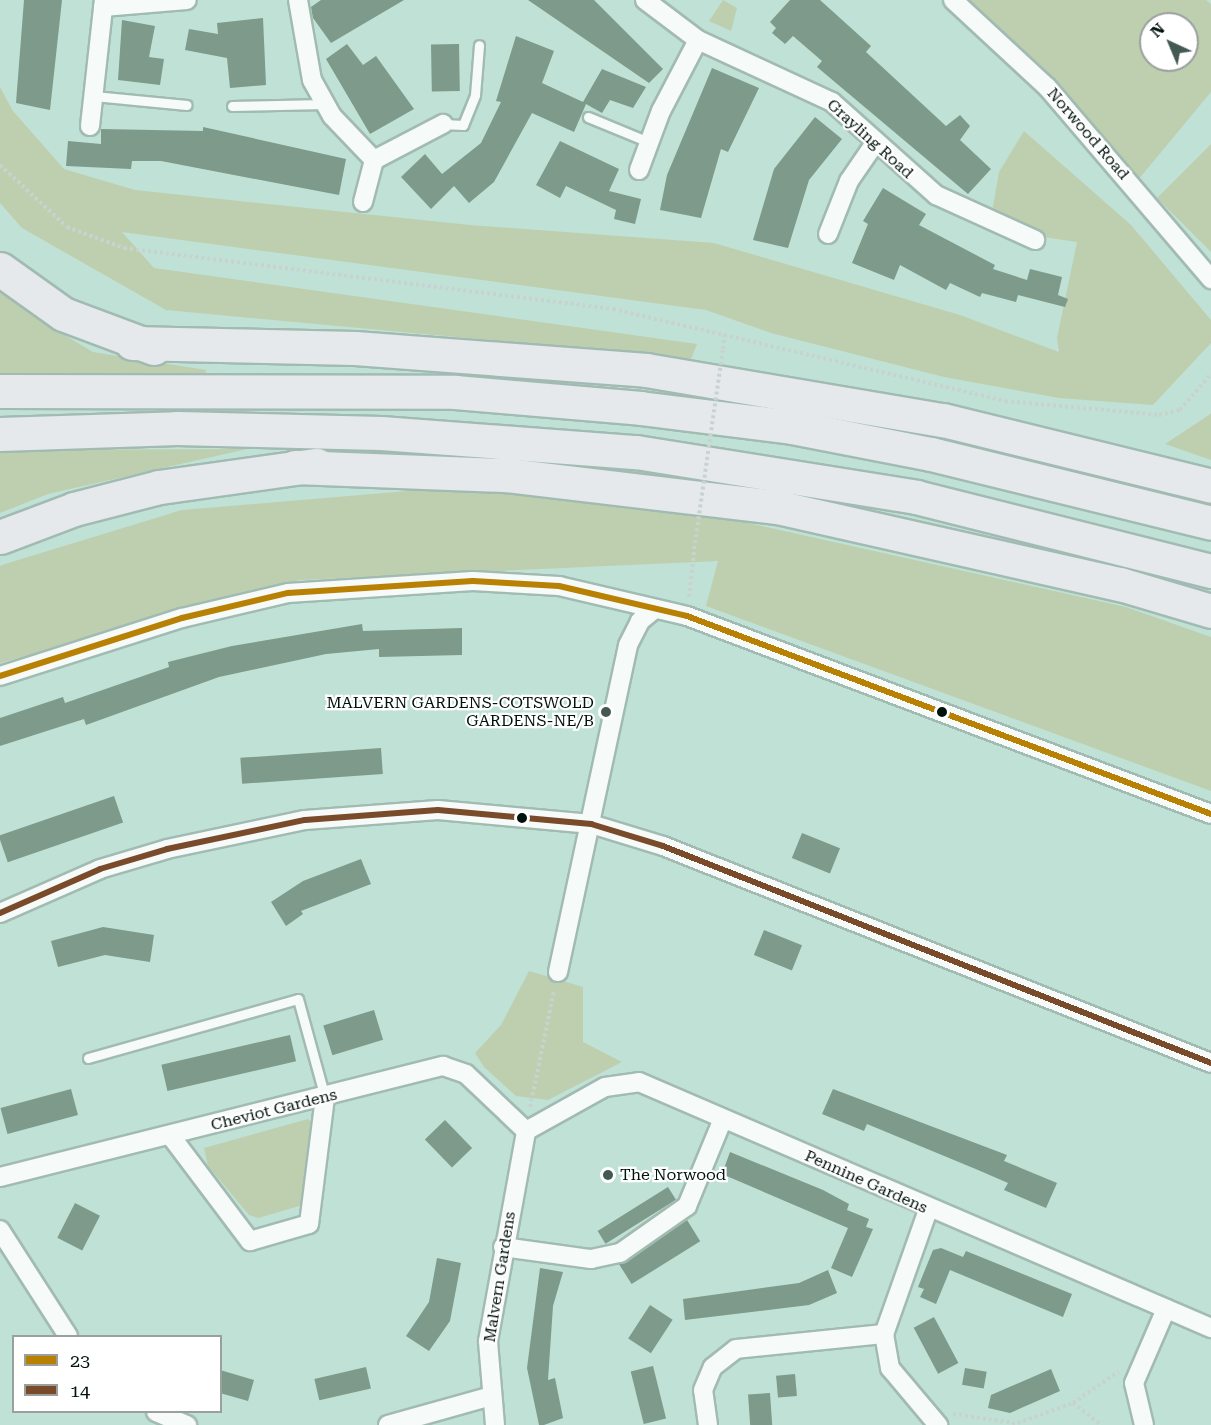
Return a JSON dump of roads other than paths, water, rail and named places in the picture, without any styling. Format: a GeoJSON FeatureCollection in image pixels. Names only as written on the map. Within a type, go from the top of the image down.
{"type":"FeatureCollection","features":[{"type":"Feature","properties":{"kind":"highway"},"geometry":{"type":"LineString","coordinates":[[0,269],[63,314],[132,343],[195,357],[455,392],[792,427],[952,459],[1211,523]]}},
{"type":"Feature","properties":{"kind":"highway"},"geometry":{"type":"LineString","coordinates":[[132,343],[355,348],[646,370],[943,420],[1211,486]]}},
{"type":"Feature","properties":{"kind":"highway"},"geometry":{"type":"LineString","coordinates":[[0,391],[455,392]]}},
{"type":"Feature","properties":{"kind":"highway"},"geometry":{"type":"LineString","coordinates":[[0,434],[177,428],[509,442],[636,452],[787,475],[927,500],[1128,549],[1211,572]]}},
{"type":"Feature","properties":{"kind":"highway"},"geometry":{"type":"LineString","coordinates":[[0,537],[125,495],[295,468],[509,442]]}},
{"type":"Feature","properties":{"kind":"highway"},"geometry":{"type":"LineString","coordinates":[[295,468],[507,475],[777,507],[1120,584],[1211,611]]}},
{"type":"Feature","properties":{"kind":"highway"},"geometry":{"type":"LineString","coordinates":[[1128,549],[1211,584]]}},
{"type":"Feature","properties":{"kind":"street"},"geometry":{"type":"LineString","coordinates":[[90,126],[104,3],[188,0]]}},
{"type":"Feature","properties":{"kind":"street"},"geometry":{"type":"LineString","coordinates":[[298,0],[312,80],[325,104],[374,160]]}},
{"type":"Feature","properties":{"kind":"street","name":"Grayling Road"},"geometry":{"type":"LineString","coordinates":[[645,0],[698,40],[802,84],[832,102],[875,143],[936,195],[1035,240]]}},
{"type":"Feature","properties":{"kind":"street","name":"Norwood Road"},"geometry":{"type":"LineString","coordinates":[[954,0],[1047,87],[1211,279]]}},
{"type":"Feature","properties":{"kind":"street"},"geometry":{"type":"LineString","coordinates":[[639,170],[649,142],[698,40]]}},
{"type":"Feature","properties":{"kind":"street"},"geometry":{"type":"LineString","coordinates":[[363,202],[374,160],[443,124]]}},
{"type":"Feature","properties":{"kind":"street"},"geometry":{"type":"LineString","coordinates":[[828,234],[849,181],[875,143]]}},
{"type":"Feature","properties":{"kind":"street"},"geometry":{"type":"LineString","coordinates":[[0,676],[182,618],[326,588],[473,581],[559,586],[687,616],[1211,814]]}},
{"type":"Feature","properties":{"kind":"street"},"geometry":{"type":"LineString","coordinates":[[558,972],[628,645],[640,621],[655,609]]}},
{"type":"Feature","properties":{"kind":"street"},"geometry":{"type":"LineString","coordinates":[[0,913],[100,869],[156,852],[305,820],[438,810],[591,824],[663,846],[1211,1063]]}},
{"type":"Feature","properties":{"kind":"street","name":"Cheviot Gardens"},"geometry":{"type":"LineString","coordinates":[[0,1177],[325,1098],[431,1067],[456,1067],[526,1131]]}},
{"type":"Feature","properties":{"kind":"street","name":"Pennine Gardens"},"geometry":{"type":"LineString","coordinates":[[526,1131],[627,1080],[928,1210],[1211,1328]]}},
{"type":"Feature","properties":{"kind":"street"},"geometry":{"type":"LineString","coordinates":[[170,1136],[250,1241],[309,1224],[325,1098]]}},
{"type":"Feature","properties":{"kind":"street"},"geometry":{"type":"LineString","coordinates":[[503,1247],[591,1259],[620,1253],[687,1206],[722,1121]]}},
{"type":"Feature","properties":{"kind":"street","name":"Malvern Gardens"},"geometry":{"type":"LineString","coordinates":[[495,1425],[488,1341],[503,1247],[526,1131]]}},
{"type":"Feature","properties":{"kind":"street"},"geometry":{"type":"LineString","coordinates":[[928,1210],[884,1334],[890,1368],[938,1425]]}},
{"type":"Feature","properties":{"kind":"street"},"geometry":{"type":"LineString","coordinates":[[0,1230],[67,1335]]}},
{"type":"Feature","properties":{"kind":"street"},"geometry":{"type":"LineString","coordinates":[[1144,1425],[1134,1383],[1166,1309]]}},
{"type":"Feature","properties":{"kind":"street"},"geometry":{"type":"LineString","coordinates":[[708,1425],[703,1390],[713,1367],[736,1349],[884,1334]]}},
{"type":"Feature","properties":{"kind":"street"},"geometry":{"type":"LineString","coordinates":[[388,1425],[491,1396]]}},
{"type":"Feature","properties":{"kind":"street"},"geometry":{"type":"LineString","coordinates":[[158,1413],[187,1425]]}},
{"type":"Feature","properties":{"kind":"lane"},"geometry":{"type":"LineString","coordinates":[[443,124],[463,125],[475,95],[479,45]]}},
{"type":"Feature","properties":{"kind":"lane"},"geometry":{"type":"LineString","coordinates":[[94,96],[187,105]]}},
{"type":"Feature","properties":{"kind":"lane"},"geometry":{"type":"LineString","coordinates":[[232,106],[325,104]]}},
{"type":"Feature","properties":{"kind":"lane"},"geometry":{"type":"LineString","coordinates":[[588,117],[649,142]]}},
{"type":"Feature","properties":{"kind":"lane"},"geometry":{"type":"LineString","coordinates":[[88,1058],[298,999],[325,1098]]}},
{"type":"Feature","properties":{"kind":"place","name":"MALVERN GARDENS-COTSWOLD GARDENS-NE/B"},"geometry":{"type":"Point","coordinates":[606,712]}},
{"type":"Feature","properties":{"kind":"place","name":"The Norwood"},"geometry":{"type":"Point","coordinates":[608,1175]}}]}
